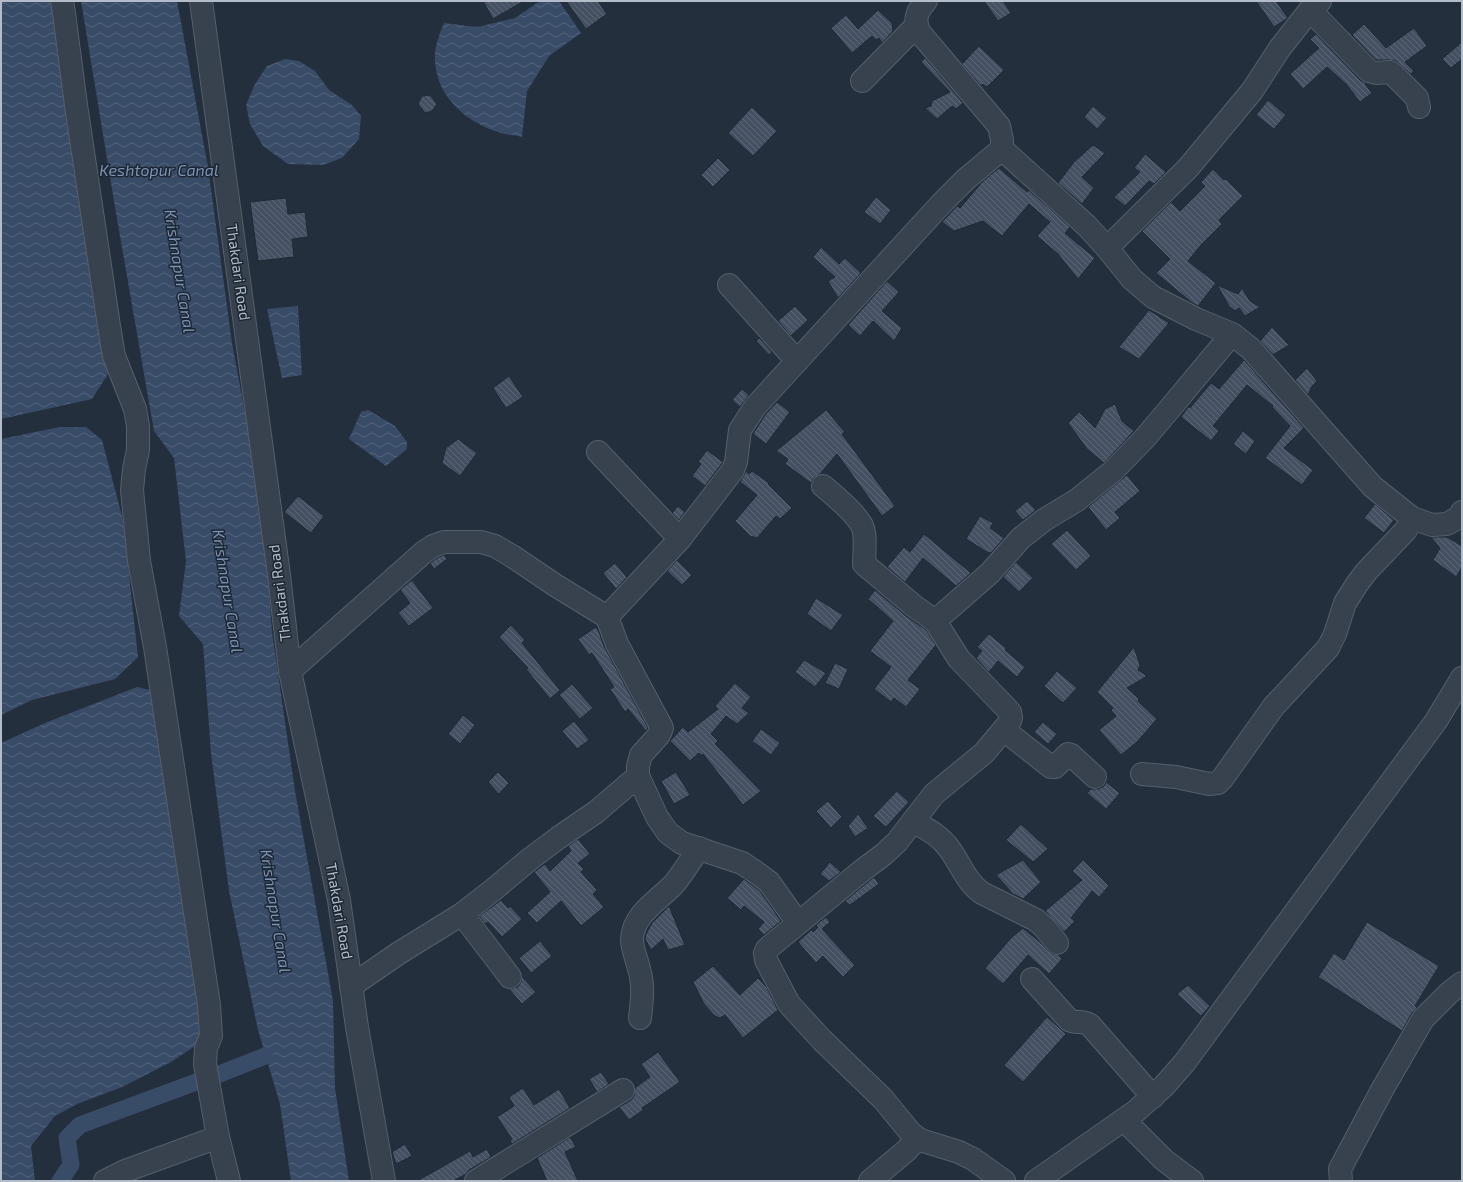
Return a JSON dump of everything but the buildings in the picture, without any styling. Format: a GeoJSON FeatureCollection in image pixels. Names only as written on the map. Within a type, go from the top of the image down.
{"type":"FeatureCollection","features":[{"type":"Feature","properties":{"kind":"street"},"geometry":{"type":"LineString","coordinates":[[62,1],[108,326],[114,356],[135,410],[138,426],[138,450],[132,490],[139,561],[155,647],[209,1005],[211,1036],[206,1048],[206,1064],[218,1137],[229,1181]]}},
{"type":"Feature","properties":{"kind":"street","name":"Thakdari Road"},"geometry":{"type":"LineString","coordinates":[[201,1],[279,575],[290,671],[339,900],[351,986],[384,1181]]}},
{"type":"Feature","properties":{"kind":"street"},"geometry":{"type":"LineString","coordinates":[[923,2],[916,19],[916,26],[920,33],[999,126],[1002,149],[1082,221],[1107,248],[1132,279],[1152,297],[1196,319],[1232,334],[1251,350],[1373,487],[1412,518],[1432,525],[1457,523]]}},
{"type":"Feature","properties":{"kind":"street"},"geometry":{"type":"LineString","coordinates":[[1107,248],[1188,168],[1252,91],[1280,48],[1315,5],[1369,71],[1376,73],[1386,71],[1393,74],[1417,98],[1418,107]]}},
{"type":"Feature","properties":{"kind":"street"},"geometry":{"type":"LineString","coordinates":[[862,81],[916,26]]}},
{"type":"Feature","properties":{"kind":"street"},"geometry":{"type":"LineString","coordinates":[[607,617],[680,539],[733,470],[736,462],[740,430],[765,395],[941,204],[966,179],[1002,149]]}},
{"type":"Feature","properties":{"kind":"street"},"geometry":{"type":"LineString","coordinates":[[729,285],[797,361]]}},
{"type":"Feature","properties":{"kind":"street"},"geometry":{"type":"LineString","coordinates":[[935,621],[990,573],[1021,538],[1044,520],[1077,500],[1113,471],[1171,408],[1232,334]]}},
{"type":"Feature","properties":{"kind":"street"},"geometry":{"type":"LineString","coordinates":[[598,452],[680,539]]}},
{"type":"Feature","properties":{"kind":"street"},"geometry":{"type":"LineString","coordinates":[[823,486],[841,501],[862,524],[865,540],[864,564],[919,611],[935,621],[959,659],[1010,712],[1011,718],[1004,730],[984,753],[934,794],[898,842],[767,949],[765,954],[766,960],[789,1004],[822,1040],[883,1099],[910,1132],[920,1140],[959,1152],[974,1159],[1004,1181]]}},
{"type":"Feature","properties":{"kind":"street"},"geometry":{"type":"LineString","coordinates":[[1142,774],[1176,777],[1209,784],[1218,783],[1274,706],[1328,648],[1336,634],[1345,603],[1356,584],[1406,530],[1412,518]]}},
{"type":"Feature","properties":{"kind":"street"},"geometry":{"type":"LineString","coordinates":[[290,671],[424,552],[433,546],[444,542],[481,542],[495,546],[607,617],[617,644],[662,728],[659,735],[638,760],[638,776],[657,817],[668,833],[682,843],[742,863],[754,871],[769,882],[798,923]]}},
{"type":"Feature","properties":{"kind":"street"},"geometry":{"type":"LineString","coordinates":[[1036,1181],[1124,1120],[1153,1097],[1190,1056],[1436,721],[1462,678]]}},
{"type":"Feature","properties":{"kind":"street"},"geometry":{"type":"LineString","coordinates":[[1004,730],[1051,767],[1055,767],[1068,754],[1071,755],[1095,778]]}},
{"type":"Feature","properties":{"kind":"street"},"geometry":{"type":"LineString","coordinates":[[351,986],[399,953],[462,914],[547,846],[596,812],[638,776]]}},
{"type":"Feature","properties":{"kind":"street"},"geometry":{"type":"LineString","coordinates":[[913,821],[932,833],[944,843],[975,888],[1036,920],[1057,942]]}},
{"type":"Feature","properties":{"kind":"street"},"geometry":{"type":"LineString","coordinates":[[640,1018],[642,983],[632,939],[636,923],[647,908],[675,883],[699,848]]}},
{"type":"Feature","properties":{"kind":"street"},"geometry":{"type":"LineString","coordinates":[[462,914],[510,977]]}},
{"type":"Feature","properties":{"kind":"street"},"geometry":{"type":"LineString","coordinates":[[1032,979],[1069,1020],[1090,1025],[1153,1097]]}},
{"type":"Feature","properties":{"kind":"street"},"geometry":{"type":"LineString","coordinates":[[1341,1181],[1340,1169],[1382,1090],[1423,1019],[1449,993],[1462,983]]}},
{"type":"Feature","properties":{"kind":"street"},"geometry":{"type":"LineString","coordinates":[[476,1181],[623,1090]]}},
{"type":"Feature","properties":{"kind":"street"},"geometry":{"type":"LineString","coordinates":[[1124,1120],[1164,1160],[1192,1181]]}},
{"type":"Feature","properties":{"kind":"street"},"geometry":{"type":"LineString","coordinates":[[104,1181],[125,1171],[218,1137]]}},
{"type":"Feature","properties":{"kind":"street"},"geometry":{"type":"LineString","coordinates":[[870,1181],[911,1145],[920,1140]]}},
{"type":"Feature","properties":{"kind":"water"},"geometry":{"type":"Polygon","coordinates":[[[1,1],[54,1],[103,326],[108,374],[92,399],[1,419],[1,1]]]}},
{"type":"Feature","properties":{"kind":"water","name":"Keshtopur Canal"},"geometry":{"type":"Polygon","coordinates":[[[81,1],[177,1],[208,167],[232,343],[264,515],[272,632],[295,791],[333,1001],[335,1088],[349,1181],[291,1181],[280,1104],[258,1030],[229,891],[211,753],[203,644],[179,616],[186,561],[174,458],[154,431],[81,1]]]}},
{"type":"Feature","properties":{"kind":"water"},"geometry":{"type":"Polygon","coordinates":[[[540,1],[559,1],[581,33],[549,56],[527,91],[522,137],[501,133],[486,128],[465,115],[455,106],[447,97],[441,86],[435,61],[435,51],[440,32],[444,23],[477,27],[515,18],[540,1]]]}},
{"type":"Feature","properties":{"kind":"water"},"geometry":{"type":"Polygon","coordinates":[[[285,59],[299,61],[315,71],[329,90],[352,105],[361,116],[359,139],[342,158],[323,165],[288,164],[263,146],[250,124],[246,105],[255,84],[267,66],[285,59]]]}},
{"type":"Feature","properties":{"kind":"water"},"geometry":{"type":"Polygon","coordinates":[[[298,306],[302,375],[282,378],[267,309],[298,306]]]}},
{"type":"Feature","properties":{"kind":"water"},"geometry":{"type":"Polygon","coordinates":[[[368,410],[395,426],[407,442],[407,449],[386,466],[349,439],[361,412],[368,410]]]}},
{"type":"Feature","properties":{"kind":"water"},"geometry":{"type":"Polygon","coordinates":[[[60,427],[86,427],[102,440],[123,520],[138,657],[115,679],[32,700],[1,715],[1,439],[60,427]]]}},
{"type":"Feature","properties":{"kind":"water"},"geometry":{"type":"Polygon","coordinates":[[[137,687],[154,691],[207,1038],[171,1062],[122,1087],[77,1104],[55,1116],[31,1146],[35,1181],[1,1181],[1,743],[45,723],[137,687]]]}},
{"type":"Feature","properties":{"kind":"waterway"},"geometry":{"type":"LineString","coordinates":[[212,1077],[265,1056]]}},
{"type":"Feature","properties":{"kind":"waterway"},"geometry":{"type":"LineString","coordinates":[[60,1181],[71,1165],[67,1138],[80,1125],[199,1081]]}},
{"type":"Feature","properties":{"kind":"water label","name":"Krishnapur Canal"},"geometry":{"type":"Point","coordinates":[180,271]}},
{"type":"Feature","properties":{"kind":"water label","name":"Krishnapur Canal"},"geometry":{"type":"Point","coordinates":[228,591]}},
{"type":"Feature","properties":{"kind":"water label","name":"Krishnapur Canal"},"geometry":{"type":"Point","coordinates":[276,911]}}]}
